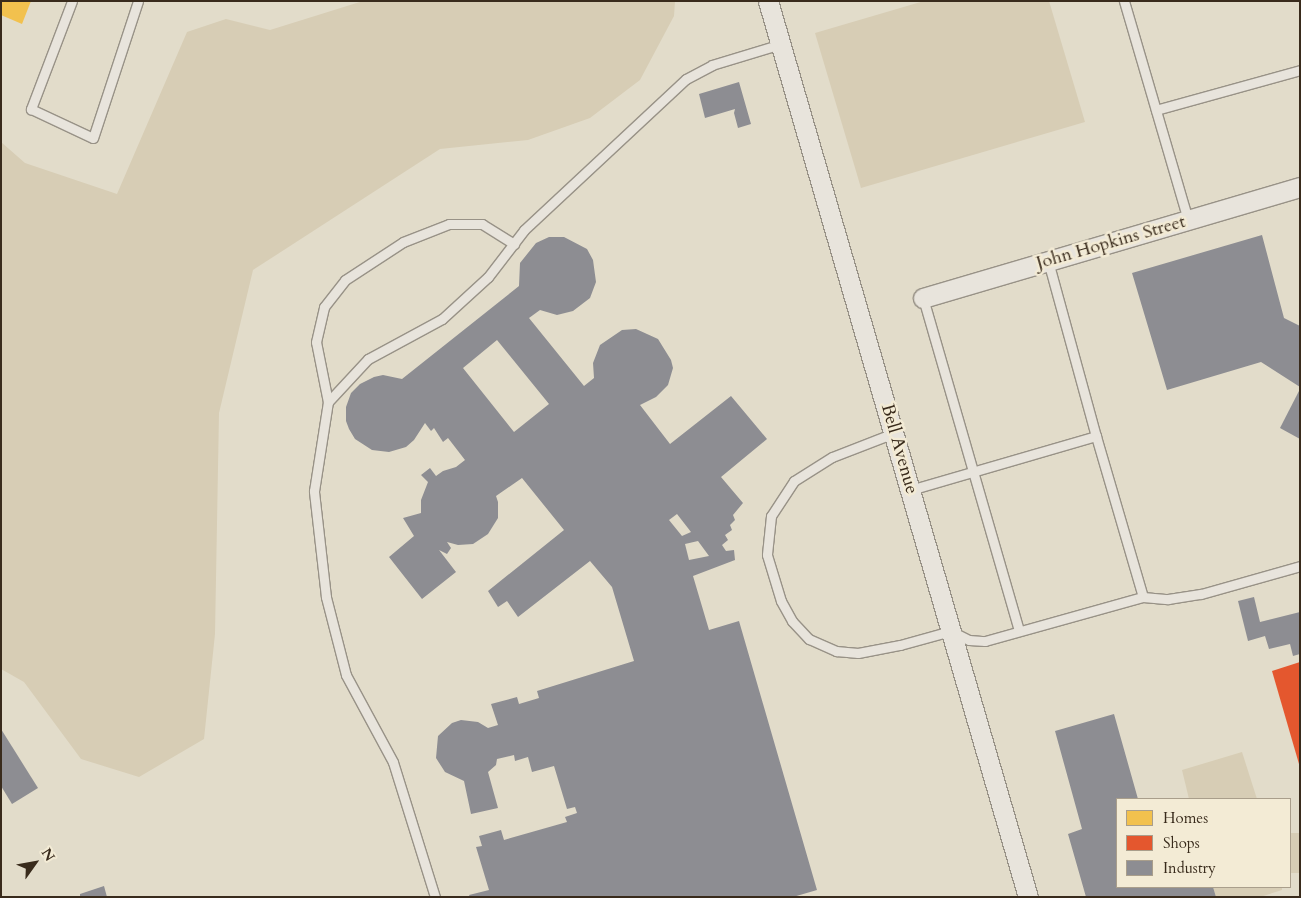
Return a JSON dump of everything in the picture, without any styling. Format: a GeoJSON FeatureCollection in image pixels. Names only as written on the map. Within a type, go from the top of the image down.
{"type":"FeatureCollection","features":[{"type":"Feature","properties":{"kind":"street","name":"Bell Avenue"},"geometry":{"type":"LineString","coordinates":[[768,1],[951,631],[1023,896]]}},
{"type":"Feature","properties":{"kind":"street","name":"John Hopkins Street"},"geometry":{"type":"LineString","coordinates":[[922,298],[1300,187]]}},
{"type":"Feature","properties":{"kind":"lane"},"geometry":{"type":"LineString","coordinates":[[72,1],[31,109],[93,138],[138,1]]}},
{"type":"Feature","properties":{"kind":"lane"},"geometry":{"type":"LineString","coordinates":[[1124,1],[1188,220]]}},
{"type":"Feature","properties":{"kind":"lane"},"geometry":{"type":"LineString","coordinates":[[328,402],[368,359],[442,319],[488,277],[524,230],[686,79],[712,65],[781,44]]}},
{"type":"Feature","properties":{"kind":"lane"},"geometry":{"type":"LineString","coordinates":[[1156,110],[1300,70]]}},
{"type":"Feature","properties":{"kind":"lane"},"geometry":{"type":"LineString","coordinates":[[435,897],[393,762],[346,675],[326,597],[314,491],[328,402],[316,342],[324,306],[345,280],[403,242],[449,224],[482,224],[514,244]]}},
{"type":"Feature","properties":{"kind":"lane"},"geometry":{"type":"LineString","coordinates":[[1048,261],[1143,597]]}},
{"type":"Feature","properties":{"kind":"lane"},"geometry":{"type":"LineString","coordinates":[[922,298],[1019,630]]}},
{"type":"Feature","properties":{"kind":"lane"},"geometry":{"type":"LineString","coordinates":[[894,433],[832,457],[794,481],[771,516],[768,555],[781,601],[792,621],[810,639],[836,651],[858,653],[900,645],[951,631],[969,640],[985,641],[1143,597],[1168,599],[1201,594],[1300,566]]}},
{"type":"Feature","properties":{"kind":"lane"},"geometry":{"type":"LineString","coordinates":[[910,490],[1096,436]]}},
{"type":"Feature","properties":{"kind":"shaded area"},"geometry":{"type":"Polygon","coordinates":[[[363,1],[675,1],[674,16],[640,80],[590,118],[528,140],[440,149],[253,270],[219,413],[215,634],[204,739],[139,777],[81,759],[24,682],[1,669],[1,142],[25,163],[117,194],[187,32],[226,19],[270,30],[363,1]]]}},
{"type":"Feature","properties":{"kind":"shaded area"},"geometry":{"type":"Polygon","coordinates":[[[924,1],[1049,1],[1085,122],[861,188],[815,33],[924,1]]]}},
{"type":"Feature","properties":{"kind":"shaded area"},"geometry":{"type":"Polygon","coordinates":[[[1242,752],[1257,798],[1189,798],[1182,770],[1242,752]]]}},
{"type":"Feature","properties":{"kind":"shaded area"},"geometry":{"type":"Polygon","coordinates":[[[1291,833],[1300,833],[1300,873],[1291,873],[1291,833]]]}},
{"type":"Feature","properties":{"kind":"shaded area"},"geometry":{"type":"Polygon","coordinates":[[[1213,888],[1282,888],[1282,890],[1260,897],[1216,897],[1213,888]]]}},
{"type":"Feature","properties":{"kind":"building: Homes"},"geometry":{"type":"Polygon","coordinates":[[[1,1],[31,1],[22,24],[1,15],[1,1]]]}},
{"type":"Feature","properties":{"kind":"building: Shops"},"geometry":{"type":"Polygon","coordinates":[[[1300,662],[1300,764],[1299,764],[1272,671],[1300,662]]]}},
{"type":"Feature","properties":{"kind":"building: Industry"},"geometry":{"type":"Polygon","coordinates":[[[739,82],[751,124],[738,128],[734,113],[735,109],[705,118],[699,94],[739,82]]]}},
{"type":"Feature","properties":{"kind":"building: Industry"},"geometry":{"type":"Polygon","coordinates":[[[1262,235],[1284,318],[1300,326],[1300,387],[1261,362],[1167,390],[1132,273],[1262,235]]]}},
{"type":"Feature","properties":{"kind":"building: Industry"},"geometry":{"type":"Polygon","coordinates":[[[549,237],[564,237],[587,249],[593,260],[596,282],[590,298],[573,311],[557,315],[540,310],[529,318],[584,386],[594,378],[593,363],[600,345],[622,330],[636,329],[658,339],[671,360],[673,368],[668,385],[656,397],[640,405],[670,444],[731,396],[767,439],[721,477],[743,503],[733,515],[735,520],[730,525],[732,530],[725,535],[728,540],[722,545],[726,551],[734,550],[735,560],[693,576],[709,630],[739,621],[817,890],[793,897],[470,897],[469,895],[489,890],[476,847],[482,846],[479,836],[501,830],[504,840],[567,822],[565,817],[577,813],[575,807],[567,809],[554,766],[532,772],[528,757],[515,761],[514,755],[497,759],[496,765],[488,772],[498,808],[471,814],[464,781],[445,772],[436,758],[438,736],[452,723],[461,720],[478,722],[488,728],[498,725],[491,704],[517,697],[519,704],[539,698],[537,691],[634,661],[612,587],[590,561],[518,617],[507,601],[498,607],[488,591],[564,530],[522,478],[496,496],[498,518],[488,534],[473,544],[458,545],[447,542],[451,548],[447,554],[439,550],[456,572],[422,599],[389,557],[414,536],[403,518],[421,513],[421,500],[428,482],[421,475],[430,468],[436,476],[443,471],[456,467],[465,460],[448,438],[443,442],[434,428],[431,431],[425,423],[414,440],[406,447],[389,452],[372,450],[355,439],[346,421],[346,407],[351,393],[360,384],[383,375],[402,379],[519,286],[520,263],[536,243],[549,237]],[[497,340],[463,368],[514,432],[549,404],[497,340]],[[677,514],[669,520],[682,536],[691,532],[677,514]],[[698,541],[685,544],[689,560],[709,556],[698,541]]]}},
{"type":"Feature","properties":{"kind":"building: Industry"},"geometry":{"type":"Polygon","coordinates":[[[1300,389],[1300,439],[1280,428],[1300,389]]]}},
{"type":"Feature","properties":{"kind":"building: Industry"},"geometry":{"type":"Polygon","coordinates":[[[1254,597],[1260,622],[1300,612],[1300,654],[1293,656],[1290,644],[1269,649],[1265,636],[1248,641],[1238,601],[1254,597]]]}},
{"type":"Feature","properties":{"kind":"building: Industry"},"geometry":{"type":"Polygon","coordinates":[[[1114,714],[1138,798],[1116,798],[1116,888],[1213,888],[1216,897],[1086,897],[1068,834],[1082,829],[1055,731],[1114,714]]]}},
{"type":"Feature","properties":{"kind":"building: Industry"},"geometry":{"type":"Polygon","coordinates":[[[1,729],[38,788],[12,804],[1,786],[1,729]]]}},
{"type":"Feature","properties":{"kind":"building: Industry"},"geometry":{"type":"Polygon","coordinates":[[[104,886],[107,897],[80,897],[80,894],[104,886]]]}}]}
